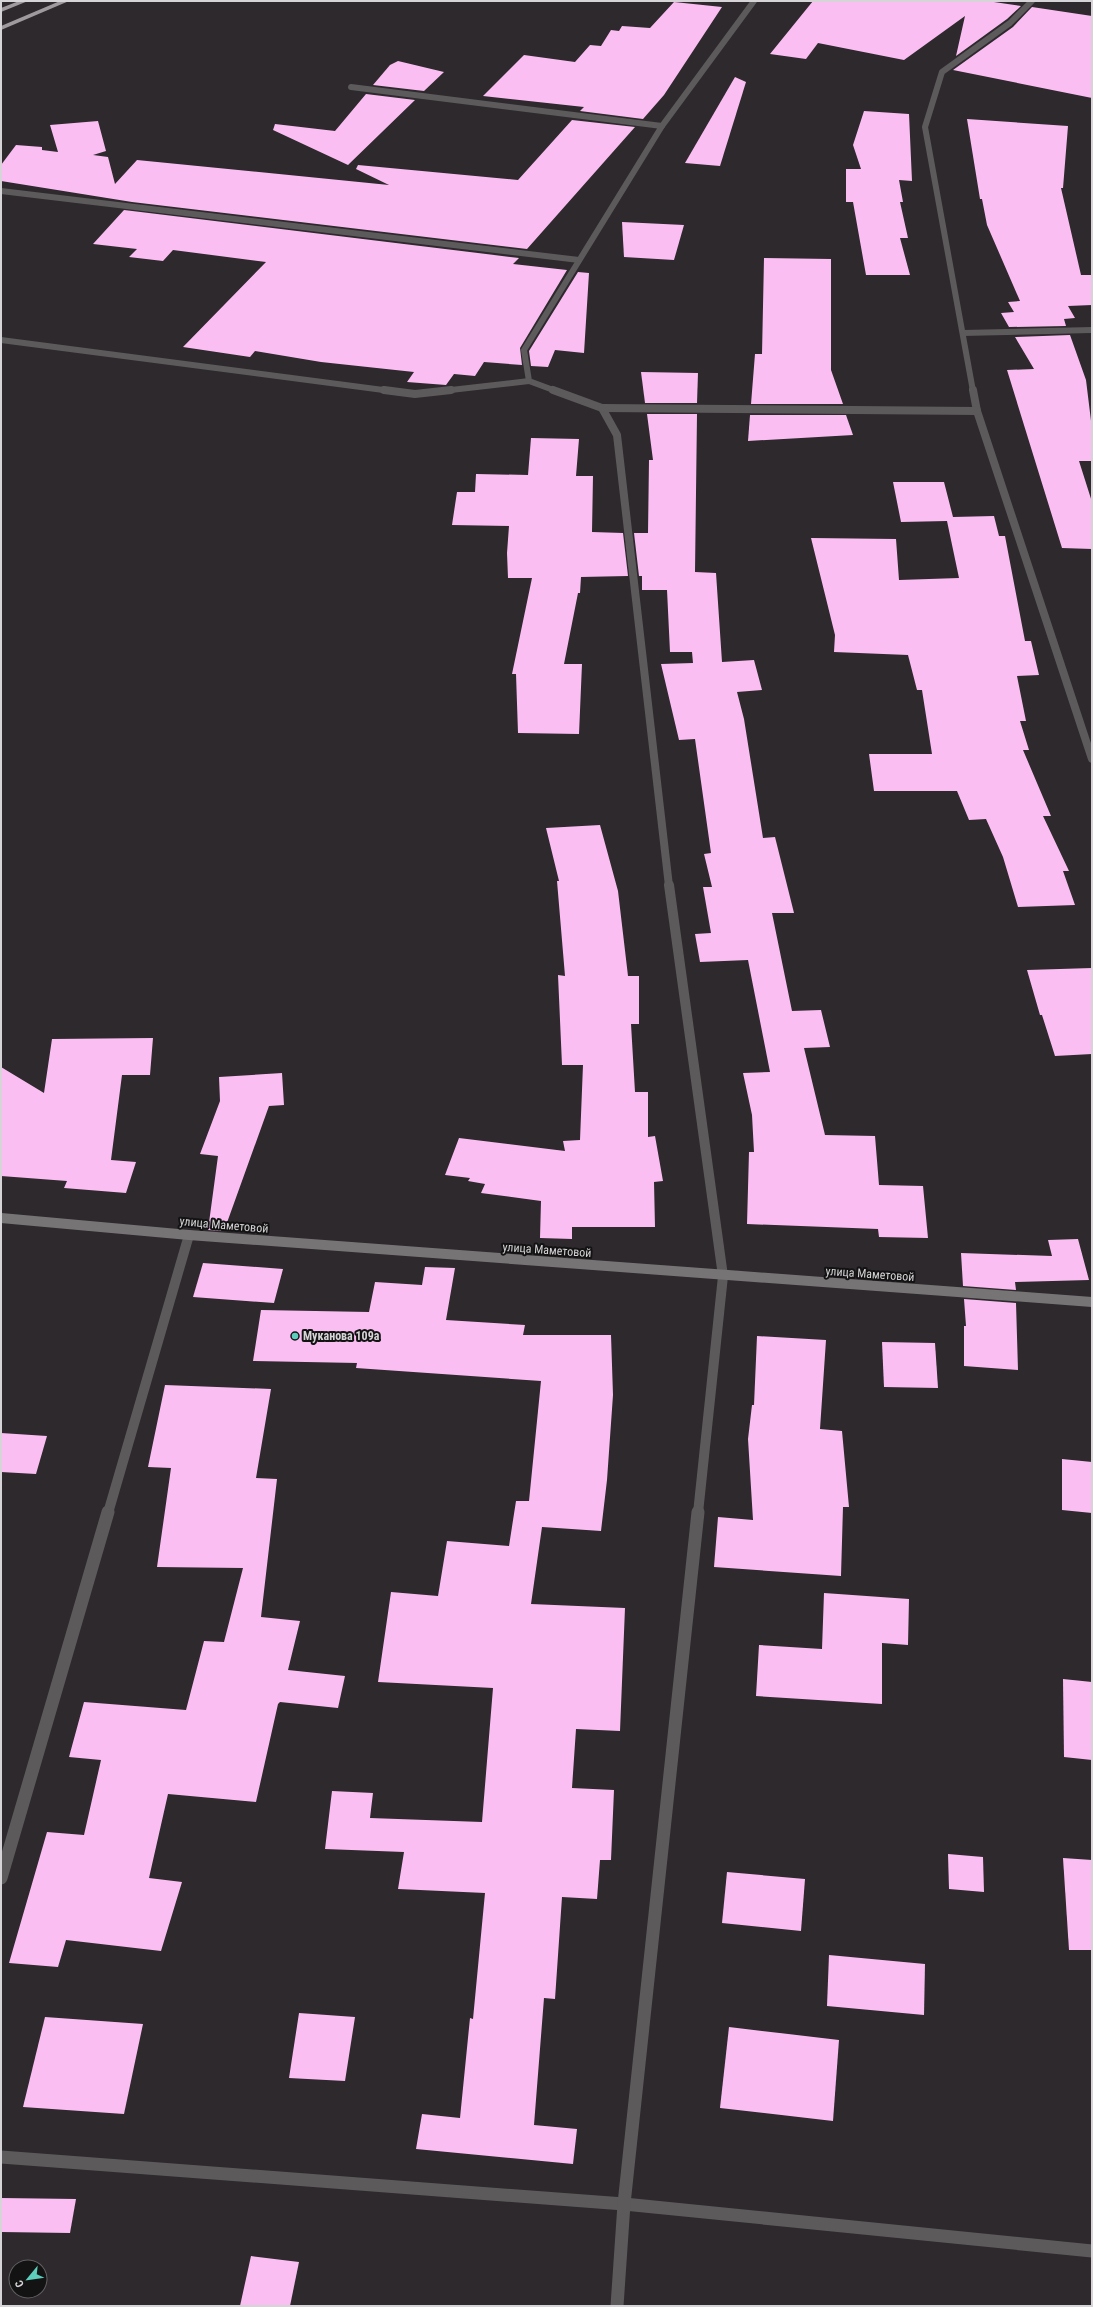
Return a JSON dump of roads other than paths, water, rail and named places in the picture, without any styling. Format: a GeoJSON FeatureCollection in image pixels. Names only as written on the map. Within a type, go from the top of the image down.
{"type":"FeatureCollection","features":[{"type":"Feature","properties":{"kind":"highway"},"geometry":{"type":"LineString","coordinates":[[1,10],[25,1]]}},
{"type":"Feature","properties":{"kind":"highway"},"geometry":{"type":"LineString","coordinates":[[1,28],[66,1]]}},
{"type":"Feature","properties":{"kind":"street"},"geometry":{"type":"LineString","coordinates":[[529,381],[524,350],[662,126],[754,1]]}},
{"type":"Feature","properties":{"kind":"street"},"geometry":{"type":"LineString","coordinates":[[1032,1],[1010,23],[942,72],[925,127],[977,411],[1088,729],[1092,759]]}},
{"type":"Feature","properties":{"kind":"street"},"geometry":{"type":"LineString","coordinates":[[351,87],[662,126]]}},
{"type":"Feature","properties":{"kind":"street"},"geometry":{"type":"LineString","coordinates":[[1,192],[579,260]]}},
{"type":"Feature","properties":{"kind":"street"},"geometry":{"type":"LineString","coordinates":[[963,333],[1092,330]]}},
{"type":"Feature","properties":{"kind":"street"},"geometry":{"type":"LineString","coordinates":[[1,340],[415,394],[529,381],[602,408],[977,411]]}},
{"type":"Feature","properties":{"kind":"street"},"geometry":{"type":"LineString","coordinates":[[602,408],[617,435],[666,864],[723,1276],[624,2204],[617,2306]]}},
{"type":"Feature","properties":{"kind":"street","name":"улица Маметовой"},"geometry":{"type":"LineString","coordinates":[[1,1218],[189,1235],[723,1276],[1092,1302]]}},
{"type":"Feature","properties":{"kind":"street"},"geometry":{"type":"LineString","coordinates":[[1,1878],[189,1235]]}},
{"type":"Feature","properties":{"kind":"street"},"geometry":{"type":"LineString","coordinates":[[1,2157],[624,2204],[1092,2251]]}},
{"type":"Feature","properties":{"kind":"place","name":"Муканова 109а"},"geometry":{"type":"Point","coordinates":[295,1336]}}]}
